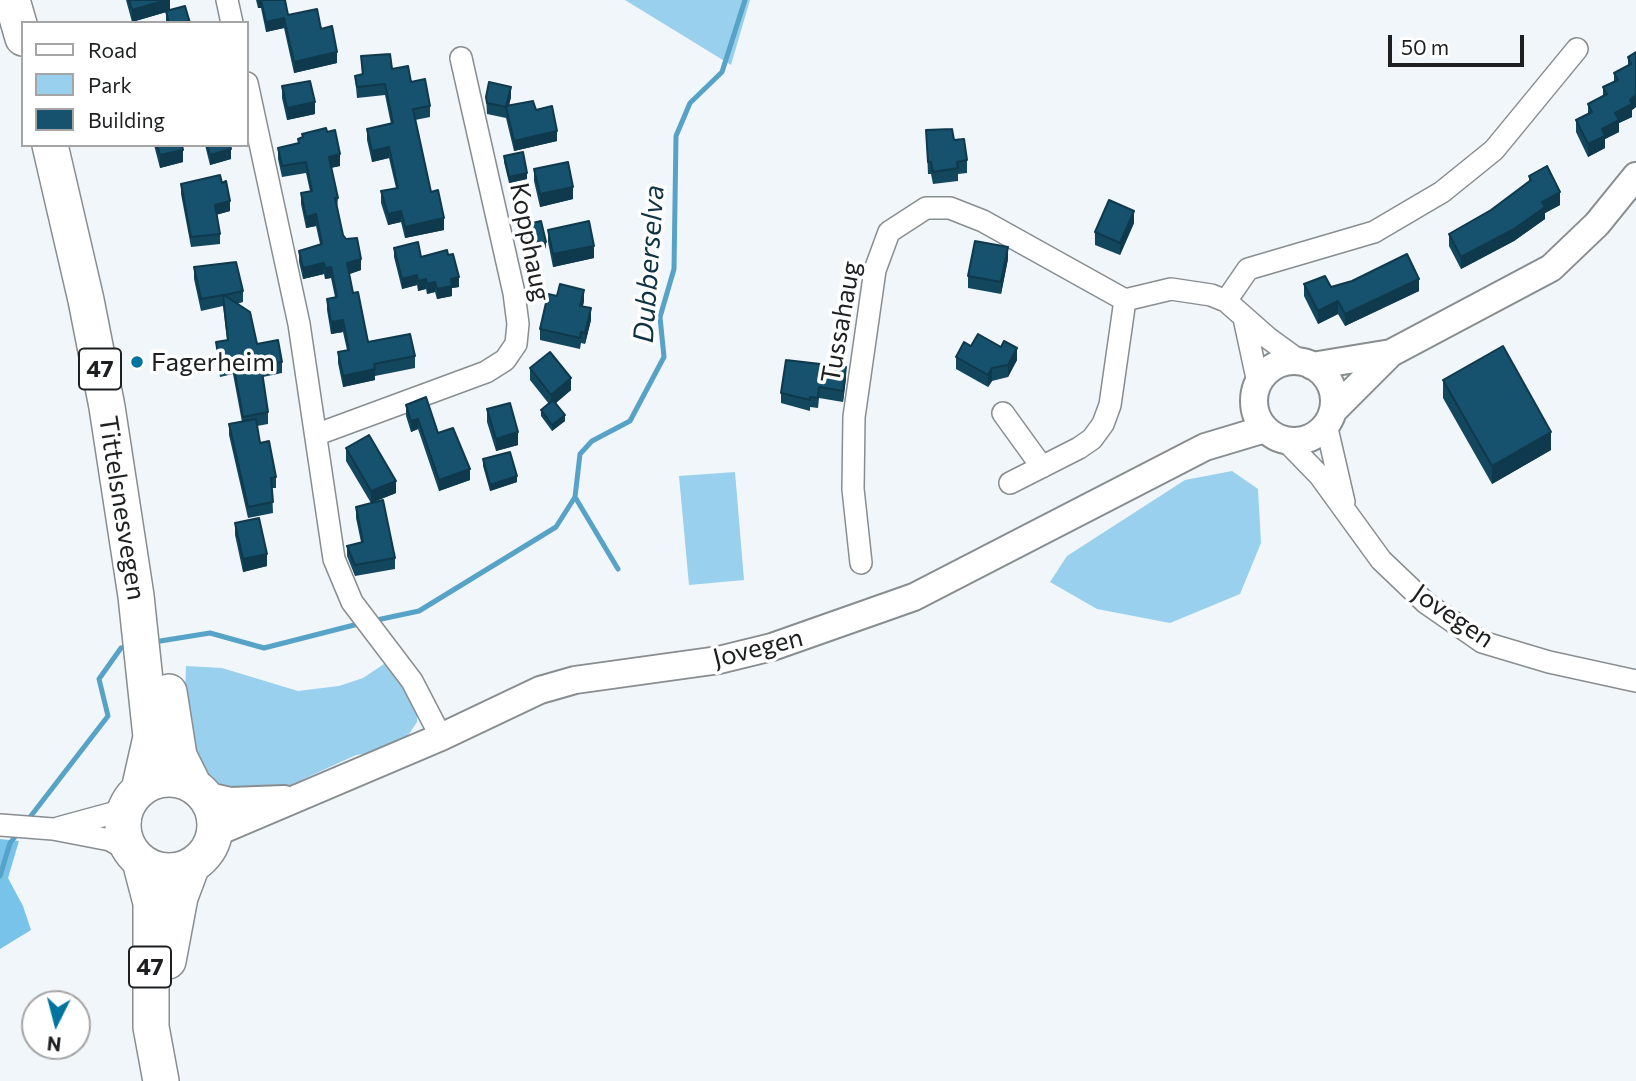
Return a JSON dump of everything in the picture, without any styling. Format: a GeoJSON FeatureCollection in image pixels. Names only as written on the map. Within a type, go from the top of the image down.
{"type":"FeatureCollection","features":[{"type":"Feature","properties":{"kind":"main road"},"geometry":{"type":"LineString","coordinates":[[12,0],[21,31]]}},
{"type":"Feature","properties":{"kind":"main road"},"geometry":{"type":"LineString","coordinates":[[35,0],[40,21]]}},
{"type":"Feature","properties":{"kind":"main road","name":"Tittelsnesvegen"},"geometry":{"type":"LineString","coordinates":[[50,147],[147,594]]}},
{"type":"Feature","properties":{"kind":"main road","name":"Tittelsnesvegen"},"geometry":{"type":"LineString","coordinates":[[73,147],[126,390],[160,707],[179,756],[199,790]]}},
{"type":"Feature","properties":{"kind":"main road","name":"Tittelsnesvegen"},"geometry":{"type":"LineString","coordinates":[[134,795],[160,707]]}},
{"type":"Feature","properties":{"kind":"main road"},"geometry":{"type":"LineString","coordinates":[[134,795],[166,779],[181,780],[199,790]]}},
{"type":"Feature","properties":{"kind":"main road","name":"47"},"geometry":{"type":"LineString","coordinates":[[160,1077],[173,924],[192,865],[203,857],[215,833],[215,819],[199,790]]}},
{"type":"Feature","properties":{"kind":"main road","name":"47"},"geometry":{"type":"LineString","coordinates":[[134,795],[123,826],[151,903],[151,1027],[160,1077]]}},
{"type":"Feature","properties":{"kind":"main road"},"geometry":{"type":"LineString","coordinates":[[136,856],[166,871],[192,865]]}},
{"type":"Feature","properties":{"kind":"street"},"geometry":{"type":"LineString","coordinates":[[227,0],[232,21]]}},
{"type":"Feature","properties":{"kind":"street"},"geometry":{"type":"LineString","coordinates":[[1226,301],[1248,269],[1374,232],[1442,191],[1494,150],[1577,49]]}},
{"type":"Feature","properties":{"kind":"street","name":"Kopphaug"},"geometry":{"type":"LineString","coordinates":[[318,434],[486,372],[505,360],[516,344],[518,324],[514,293],[461,58]]}},
{"type":"Feature","properties":{"kind":"street"},"geometry":{"type":"LineString","coordinates":[[248,87],[284,247],[318,434],[334,559],[344,588],[365,621],[412,681],[441,737]]}},
{"type":"Feature","properties":{"kind":"street"},"geometry":{"type":"LineString","coordinates":[[1244,318],[1266,414],[1308,438],[1391,353],[1550,268],[1597,224],[1636,176]]}},
{"type":"Feature","properties":{"kind":"street","name":"Tussahaug"},"geometry":{"type":"LineString","coordinates":[[861,563],[853,489],[854,417],[875,270],[889,232],[926,208],[950,208],[983,221],[1125,300]]}},
{"type":"Feature","properties":{"kind":"street"},"geometry":{"type":"LineString","coordinates":[[1010,483],[1092,439],[1103,424],[1110,405],[1125,300],[1171,289],[1211,295],[1226,301],[1244,318],[1306,364],[1331,385],[1329,418]]}},
{"type":"Feature","properties":{"kind":"street"},"geometry":{"type":"LineString","coordinates":[[1266,414],[1276,365],[1306,364],[1391,353]]}},
{"type":"Feature","properties":{"kind":"street"},"geometry":{"type":"LineString","coordinates":[[1003,413],[1042,467]]}},
{"type":"Feature","properties":{"kind":"street","name":"Jovegen"},"geometry":{"type":"LineString","coordinates":[[215,833],[441,737],[540,690],[575,680],[719,660],[835,627],[914,597],[1266,414],[1345,507],[1381,560],[1426,603],[1482,642],[1549,662],[1636,681]]}},
{"type":"Feature","properties":{"kind":"street","name":"Jovegen"},"geometry":{"type":"LineString","coordinates":[[1329,418],[1345,507]]}},
{"type":"Feature","properties":{"kind":"street","name":"Jovegen"},"geometry":{"type":"LineString","coordinates":[[199,790],[230,801],[293,799]]}},
{"type":"Feature","properties":{"kind":"street"},"geometry":{"type":"LineString","coordinates":[[53,829],[113,813],[134,795]]}},
{"type":"Feature","properties":{"kind":"street"},"geometry":{"type":"LineString","coordinates":[[0,825],[53,829],[110,840],[136,856]]}},
{"type":"Feature","properties":{"kind":"green space"},"geometry":{"type":"Polygon","coordinates":[[[625,0],[750,0],[731,65],[625,0]]]}},
{"type":"Feature","properties":{"kind":"green space"},"geometry":{"type":"Polygon","coordinates":[[[1232,471],[1258,489],[1261,543],[1240,594],[1170,623],[1097,609],[1050,582],[1067,556],[1185,480],[1232,471]]]}},
{"type":"Feature","properties":{"kind":"green space"},"geometry":{"type":"Polygon","coordinates":[[[735,472],[744,580],[689,585],[679,476],[735,472]]]}},
{"type":"Feature","properties":{"kind":"green space"},"geometry":{"type":"Polygon","coordinates":[[[384,664],[397,676],[417,707],[417,722],[409,734],[398,742],[377,752],[356,755],[286,787],[230,788],[207,778],[184,725],[186,666],[222,668],[298,691],[339,686],[363,678],[384,664]]]}},
{"type":"Feature","properties":{"kind":"shaded area"},"geometry":{"type":"Polygon","coordinates":[[[0,839],[19,841],[8,878],[23,906],[31,930],[0,949],[0,839]]]}},
{"type":"Feature","properties":{"kind":"building"},"geometry":{"type":"Polygon","coordinates":[[[129,0],[166,0],[132,10],[129,0]]]}},
{"type":"Feature","properties":{"kind":"building"},"geometry":{"type":"Polygon","coordinates":[[[261,0],[285,0],[288,15],[317,9],[321,29],[332,26],[337,52],[294,62],[284,18],[266,22],[261,0]]]}},
{"type":"Feature","properties":{"kind":"building"},"geometry":{"type":"Polygon","coordinates":[[[185,6],[189,21],[168,21],[166,11],[185,6]]]}},
{"type":"Feature","properties":{"kind":"building"},"geometry":{"type":"Polygon","coordinates":[[[1636,52],[1636,95],[1630,100],[1632,104],[1615,113],[1619,120],[1602,129],[1605,136],[1588,144],[1576,120],[1592,112],[1588,104],[1607,94],[1603,87],[1618,80],[1614,73],[1631,64],[1628,57],[1636,52]]]}},
{"type":"Feature","properties":{"kind":"building"},"geometry":{"type":"Polygon","coordinates":[[[390,54],[392,69],[408,66],[411,82],[425,79],[430,106],[413,109],[431,192],[438,190],[444,218],[405,227],[401,211],[388,214],[381,191],[398,188],[389,147],[372,151],[367,129],[393,123],[385,84],[357,87],[355,76],[363,74],[361,56],[390,54]]]}},
{"type":"Feature","properties":{"kind":"building"},"geometry":{"type":"Polygon","coordinates":[[[310,81],[315,102],[287,108],[282,86],[310,81]]]}},
{"type":"Feature","properties":{"kind":"building"},"geometry":{"type":"Polygon","coordinates":[[[489,82],[511,87],[506,106],[533,101],[536,110],[552,106],[557,131],[514,141],[506,107],[487,103],[489,82]]]}},
{"type":"Feature","properties":{"kind":"building"},"geometry":{"type":"Polygon","coordinates":[[[326,128],[327,132],[335,130],[340,154],[329,157],[343,235],[346,239],[357,238],[361,259],[347,263],[353,293],[358,292],[368,342],[410,334],[415,356],[374,364],[375,369],[343,376],[338,352],[349,350],[343,320],[331,322],[327,299],[337,297],[331,267],[325,268],[324,263],[303,268],[299,251],[322,244],[316,214],[306,217],[301,193],[312,191],[306,162],[282,166],[278,148],[299,143],[298,139],[303,137],[302,134],[326,128]]]}},
{"type":"Feature","properties":{"kind":"building"},"geometry":{"type":"Polygon","coordinates":[[[952,129],[954,140],[964,139],[967,160],[957,162],[958,168],[933,172],[931,162],[928,162],[926,130],[952,129]]]}},
{"type":"Feature","properties":{"kind":"building"},"geometry":{"type":"Polygon","coordinates":[[[158,147],[182,147],[183,150],[160,155],[158,147]]]}},
{"type":"Feature","properties":{"kind":"building"},"geometry":{"type":"Polygon","coordinates":[[[208,147],[230,147],[231,149],[210,155],[208,147]]]}},
{"type":"Feature","properties":{"kind":"building"},"geometry":{"type":"Polygon","coordinates":[[[523,152],[527,173],[509,177],[504,156],[523,152]]]}},
{"type":"Feature","properties":{"kind":"building"},"geometry":{"type":"Polygon","coordinates":[[[568,162],[573,187],[540,194],[534,169],[568,162]]]}},
{"type":"Feature","properties":{"kind":"building"},"geometry":{"type":"Polygon","coordinates":[[[1547,166],[1560,192],[1542,202],[1545,207],[1514,229],[1461,257],[1449,234],[1491,210],[1531,180],[1529,176],[1547,166]]]}},
{"type":"Feature","properties":{"kind":"building"},"geometry":{"type":"Polygon","coordinates":[[[220,175],[222,183],[226,181],[230,201],[215,205],[220,234],[191,237],[181,184],[220,175]]]}},
{"type":"Feature","properties":{"kind":"building"},"geometry":{"type":"Polygon","coordinates":[[[1109,200],[1134,211],[1120,243],[1095,232],[1109,200]]]}},
{"type":"Feature","properties":{"kind":"building"},"geometry":{"type":"Polygon","coordinates":[[[541,221],[546,242],[524,247],[519,226],[541,221]]]}},
{"type":"Feature","properties":{"kind":"building"},"geometry":{"type":"Polygon","coordinates":[[[589,221],[594,246],[553,254],[548,230],[589,221]]]}},
{"type":"Feature","properties":{"kind":"building"},"geometry":{"type":"Polygon","coordinates":[[[975,241],[1008,247],[1001,282],[968,276],[975,241]]]}},
{"type":"Feature","properties":{"kind":"building"},"geometry":{"type":"Polygon","coordinates":[[[418,242],[421,257],[447,250],[448,255],[453,254],[459,277],[451,279],[452,286],[437,289],[435,282],[427,284],[426,279],[418,281],[417,275],[402,279],[394,248],[418,242]]]}},
{"type":"Feature","properties":{"kind":"building"},"geometry":{"type":"Polygon","coordinates":[[[1407,254],[1419,279],[1345,314],[1338,301],[1318,311],[1304,284],[1325,276],[1331,287],[1352,281],[1407,254]]]}},
{"type":"Feature","properties":{"kind":"building"},"geometry":{"type":"Polygon","coordinates":[[[236,262],[243,291],[224,295],[250,312],[257,344],[278,340],[282,362],[261,365],[268,412],[243,417],[233,363],[220,365],[216,342],[228,340],[223,295],[201,299],[194,267],[236,262]]]}},
{"type":"Feature","properties":{"kind":"building"},"geometry":{"type":"Polygon","coordinates":[[[560,284],[584,290],[580,306],[591,308],[585,333],[581,332],[580,338],[540,329],[548,294],[557,296],[560,284]]]}},
{"type":"Feature","properties":{"kind":"building"},"geometry":{"type":"Polygon","coordinates":[[[978,334],[1001,347],[1004,341],[1017,348],[1008,365],[992,368],[988,375],[956,357],[964,342],[971,346],[978,334]]]}},
{"type":"Feature","properties":{"kind":"building"},"geometry":{"type":"Polygon","coordinates":[[[1503,346],[1551,432],[1492,466],[1443,380],[1503,346]]]}},
{"type":"Feature","properties":{"kind":"building"},"geometry":{"type":"Polygon","coordinates":[[[550,352],[571,378],[551,395],[530,368],[550,352]]]}},
{"type":"Feature","properties":{"kind":"building"},"geometry":{"type":"Polygon","coordinates":[[[786,360],[846,367],[843,391],[819,387],[818,398],[810,397],[810,400],[781,393],[786,360]]]}},
{"type":"Feature","properties":{"kind":"building"},"geometry":{"type":"Polygon","coordinates":[[[426,397],[438,433],[453,428],[470,469],[439,480],[418,419],[411,421],[406,405],[426,397]]]}},
{"type":"Feature","properties":{"kind":"building"},"geometry":{"type":"Polygon","coordinates":[[[553,400],[565,415],[552,425],[541,410],[553,400]]]}},
{"type":"Feature","properties":{"kind":"building"},"geometry":{"type":"Polygon","coordinates":[[[510,403],[518,432],[496,439],[487,409],[510,403]]]}},
{"type":"Feature","properties":{"kind":"building"},"geometry":{"type":"Polygon","coordinates":[[[256,419],[260,443],[269,441],[276,477],[271,478],[273,502],[248,507],[229,424],[256,419]]]}},
{"type":"Feature","properties":{"kind":"building"},"geometry":{"type":"Polygon","coordinates":[[[369,435],[396,481],[371,491],[346,448],[369,435]]]}},
{"type":"Feature","properties":{"kind":"building"},"geometry":{"type":"Polygon","coordinates":[[[510,452],[517,476],[490,485],[483,459],[510,452]]]}},
{"type":"Feature","properties":{"kind":"building"},"geometry":{"type":"Polygon","coordinates":[[[383,500],[395,558],[355,565],[347,546],[363,542],[356,507],[383,500]]]}},
{"type":"Feature","properties":{"kind":"building"},"geometry":{"type":"Polygon","coordinates":[[[259,518],[267,554],[243,559],[235,523],[259,518]]]}},
{"type":"Feature","properties":{"kind":"waterway","name":"Dubberselva"},"geometry":{"type":"LineString","coordinates":[[372,621],[419,611],[556,527],[575,497],[580,454],[592,441],[630,421],[664,357],[660,317],[674,269],[676,136],[690,103],[722,72],[745,0]]}},
{"type":"Feature","properties":{"kind":"waterway"},"geometry":{"type":"LineString","coordinates":[[575,497],[618,569]]}},
{"type":"Feature","properties":{"kind":"waterway","name":"Dubberselva"},"geometry":{"type":"LineString","coordinates":[[154,642],[210,633],[264,648],[362,623]]}},
{"type":"Feature","properties":{"kind":"waterway","name":"Dubberselva"},"geometry":{"type":"LineString","coordinates":[[27,821],[108,716],[99,679],[121,648],[130,646]]}},
{"type":"Feature","properties":{"kind":"waterway","name":"Dubberselva"},"geometry":{"type":"LineString","coordinates":[[0,876],[10,843],[19,832]]}},
{"type":"Feature","properties":{"kind":"place","name":"Fagerheim"},"geometry":{"type":"Point","coordinates":[137,362]}}]}
